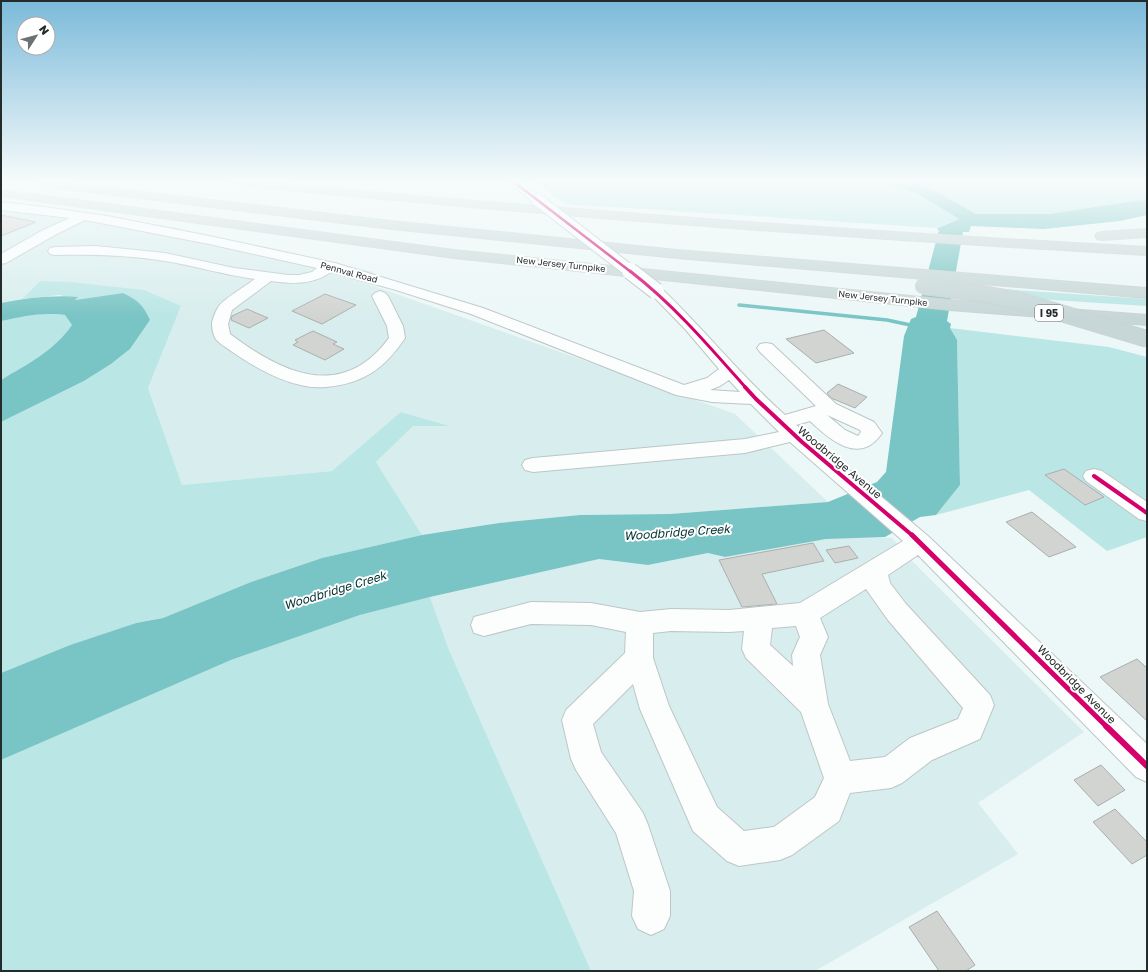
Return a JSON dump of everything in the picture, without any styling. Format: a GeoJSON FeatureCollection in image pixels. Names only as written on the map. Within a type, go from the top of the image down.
{"type":"FeatureCollection","features":[{"type":"Feature","properties":{"kind":"highway","name":"New Jersey Turnpike"},"geometry":{"type":"LineString","coordinates":[[256,227],[454,254],[805,290],[868,305],[915,306],[951,310]]}},
{"type":"Feature","properties":{"kind":"highway"},"geometry":{"type":"LineString","coordinates":[[400,227],[417,232],[541,250],[750,271],[924,280],[956,276],[1052,286],[1147,293]]}},
{"type":"Feature","properties":{"kind":"highway"},"geometry":{"type":"LineString","coordinates":[[536,227],[605,234]]}},
{"type":"Feature","properties":{"kind":"highway"},"geometry":{"type":"LineString","coordinates":[[616,227],[707,235]]}},
{"type":"Feature","properties":{"kind":"highway"},"geometry":{"type":"LineString","coordinates":[[768,227],[963,242],[1147,250]]}},
{"type":"Feature","properties":{"kind":"highway"},"geometry":{"type":"LineString","coordinates":[[742,247],[872,252],[935,240],[963,242],[1147,233]]}},
{"type":"Feature","properties":{"kind":"highway"},"geometry":{"type":"LineString","coordinates":[[963,242],[1015,263],[1054,272]]}},
{"type":"Feature","properties":{"kind":"highway"},"geometry":{"type":"LineString","coordinates":[[924,280],[972,292],[1021,301],[1147,339]]}},
{"type":"Feature","properties":{"kind":"highway"},"geometry":{"type":"LineString","coordinates":[[951,310],[1020,325],[1147,335]]}},
{"type":"Feature","properties":{"kind":"highway","name":"I 95"},"geometry":{"type":"LineString","coordinates":[[951,310],[1147,320]]}},
{"type":"Feature","properties":{"kind":"street"},"geometry":{"type":"LineString","coordinates":[[1,260],[61,227]]}},
{"type":"Feature","properties":{"kind":"street","name":"Pennval Road"},"geometry":{"type":"LineString","coordinates":[[145,227],[239,245],[330,266],[403,287],[521,328],[683,391],[712,396],[756,399]]}},
{"type":"Feature","properties":{"kind":"street","name":"Woodbridge Avenue"},"geometry":{"type":"LineString","coordinates":[[573,227],[656,291],[684,319],[756,399],[788,429],[913,535],[1147,766]]}},
{"type":"Feature","properties":{"kind":"street"},"geometry":{"type":"LineString","coordinates":[[1,244],[37,239]]}},
{"type":"Feature","properties":{"kind":"street"},"geometry":{"type":"LineString","coordinates":[[55,252],[96,250],[165,257],[234,272],[288,279],[312,276],[330,266]]}},
{"type":"Feature","properties":{"kind":"street"},"geometry":{"type":"LineString","coordinates":[[269,276],[226,308],[220,324],[222,336],[238,349],[272,367],[306,380],[333,381],[360,372],[382,357],[397,338],[395,326],[373,294],[388,295],[403,287]]}},
{"type":"Feature","properties":{"kind":"street"},"geometry":{"type":"LineString","coordinates":[[312,276],[342,285]]}},
{"type":"Feature","properties":{"kind":"street"},"geometry":{"type":"LineString","coordinates":[[533,465],[745,446],[788,429],[821,411],[766,348]]}},
{"type":"Feature","properties":{"kind":"street"},"geometry":{"type":"LineString","coordinates":[[683,391],[712,383],[721,378],[729,369]]}},
{"type":"Feature","properties":{"kind":"street"},"geometry":{"type":"LineString","coordinates":[[1094,476],[1147,513]]}},
{"type":"Feature","properties":{"kind":"street"},"geometry":{"type":"LineString","coordinates":[[484,625],[531,613],[591,614],[640,623],[671,620],[729,621],[805,614],[874,570],[913,535]]}},
{"type":"Feature","properties":{"kind":"street"},"geometry":{"type":"LineString","coordinates":[[840,778],[891,772],[921,749],[969,729],[979,705],[878,588],[874,570]]}},
{"type":"Feature","properties":{"kind":"street"},"geometry":{"type":"LineString","coordinates":[[640,623],[639,658],[655,709],[704,819],[739,849],[780,843],[827,809],[840,778],[813,704],[806,655],[814,637],[805,614]]}},
{"type":"Feature","properties":{"kind":"street"},"geometry":{"type":"LineString","coordinates":[[759,618],[756,649],[813,704]]}},
{"type":"Feature","properties":{"kind":"street"},"geometry":{"type":"LineString","coordinates":[[639,658],[577,720],[587,759],[631,826],[652,891],[651,916]]}},
{"type":"Feature","properties":{"kind":"shaded area"},"geometry":{"type":"Polygon","coordinates":[[[1,227],[175,227],[374,272],[360,281],[735,414],[828,502],[670,514],[580,515],[499,523],[422,535],[376,462],[413,426],[447,426],[402,412],[332,471],[182,485],[148,388],[181,306],[40,281],[22,299],[1,303],[1,227]]]}},
{"type":"Feature","properties":{"kind":"shaded area"},"geometry":{"type":"Polygon","coordinates":[[[40,281],[71,282],[144,290],[181,306],[148,388],[182,485],[332,471],[401,412],[449,426],[413,426],[376,462],[422,535],[322,558],[251,582],[163,618],[136,623],[70,645],[1,673],[1,422],[84,381],[111,364],[130,349],[150,320],[123,293],[74,300],[60,295],[22,299],[40,281]]]}},
{"type":"Feature","properties":{"kind":"shaded area"},"geometry":{"type":"Polygon","coordinates":[[[1003,289],[1147,299],[1147,306],[1038,299],[1003,289]]]}},
{"type":"Feature","properties":{"kind":"shaded area"},"geometry":{"type":"Polygon","coordinates":[[[36,313],[65,315],[72,325],[61,340],[42,356],[1,380],[1,321],[36,313]]]}},
{"type":"Feature","properties":{"kind":"shaded area"},"geometry":{"type":"Polygon","coordinates":[[[950,328],[1109,347],[1147,357],[1147,537],[1107,551],[1029,490],[936,515],[960,485],[957,341],[950,328]]]}},
{"type":"Feature","properties":{"kind":"shaded area"},"geometry":{"type":"Polygon","coordinates":[[[862,537],[892,538],[915,564],[1084,732],[978,803],[1018,854],[815,971],[591,971],[449,650],[430,597],[599,559],[648,565],[708,553],[725,557],[826,539],[862,537]]]}},
{"type":"Feature","properties":{"kind":"shaded area"},"geometry":{"type":"Polygon","coordinates":[[[430,597],[449,650],[591,971],[1,971],[1,760],[231,660],[360,615],[430,597]]]}},
{"type":"Feature","properties":{"kind":"water","name":"Woodbridge Creek"},"geometry":{"type":"Polygon","coordinates":[[[971,227],[969,232],[963,232],[947,321],[951,324],[950,328],[957,340],[960,485],[936,515],[920,517],[885,537],[826,539],[725,557],[708,553],[648,565],[599,559],[430,597],[360,615],[231,660],[1,760],[1,673],[70,645],[136,623],[163,618],[251,582],[322,558],[422,535],[499,523],[580,515],[670,514],[828,502],[877,482],[886,472],[904,336],[911,319],[916,317],[939,230],[937,230],[938,228],[971,227]]]}},
{"type":"Feature","properties":{"kind":"water"},"geometry":{"type":"Polygon","coordinates":[[[1004,227],[1060,227],[1044,229],[1004,227]]]}},
{"type":"Feature","properties":{"kind":"water"},"geometry":{"type":"Polygon","coordinates":[[[123,293],[133,298],[140,304],[150,320],[130,349],[111,364],[84,381],[1,422],[1,380],[49,350],[72,325],[65,315],[56,314],[33,315],[1,321],[1,303],[30,298],[68,296],[78,297],[75,300],[123,293]]]}},
{"type":"Feature","properties":{"kind":"building"},"geometry":{"type":"Polygon","coordinates":[[[1,227],[23,227],[1,236],[1,227]]]}},
{"type":"Feature","properties":{"kind":"building"},"geometry":{"type":"Polygon","coordinates":[[[325,294],[356,305],[322,324],[292,311],[325,294]]]}},
{"type":"Feature","properties":{"kind":"building"},"geometry":{"type":"Polygon","coordinates":[[[247,309],[268,318],[249,328],[231,320],[232,316],[247,309]]]}},
{"type":"Feature","properties":{"kind":"building"},"geometry":{"type":"Polygon","coordinates":[[[824,330],[854,353],[816,363],[786,339],[824,330]]]}},
{"type":"Feature","properties":{"kind":"building"},"geometry":{"type":"Polygon","coordinates":[[[313,331],[337,342],[333,344],[344,349],[325,360],[293,345],[298,342],[295,340],[313,331]]]}},
{"type":"Feature","properties":{"kind":"building"},"geometry":{"type":"Polygon","coordinates":[[[838,384],[867,397],[855,408],[831,398],[827,393],[838,384]]]}},
{"type":"Feature","properties":{"kind":"building"},"geometry":{"type":"Polygon","coordinates":[[[1064,469],[1104,497],[1085,505],[1045,475],[1064,469]]]}},
{"type":"Feature","properties":{"kind":"building"},"geometry":{"type":"Polygon","coordinates":[[[1032,512],[1076,547],[1049,557],[1006,522],[1032,512]]]}},
{"type":"Feature","properties":{"kind":"building"},"geometry":{"type":"Polygon","coordinates":[[[813,543],[824,561],[762,574],[777,604],[742,607],[719,560],[813,543]]]}},
{"type":"Feature","properties":{"kind":"building"},"geometry":{"type":"Polygon","coordinates":[[[849,546],[858,558],[835,563],[826,550],[849,546]]]}},
{"type":"Feature","properties":{"kind":"building"},"geometry":{"type":"Polygon","coordinates":[[[1137,659],[1147,668],[1147,721],[1100,677],[1137,659]]]}},
{"type":"Feature","properties":{"kind":"building"},"geometry":{"type":"Polygon","coordinates":[[[1101,765],[1125,790],[1098,806],[1074,780],[1101,765]]]}},
{"type":"Feature","properties":{"kind":"building"},"geometry":{"type":"Polygon","coordinates":[[[1115,809],[1147,842],[1147,855],[1132,864],[1093,822],[1115,809]]]}},
{"type":"Feature","properties":{"kind":"building"},"geometry":{"type":"Polygon","coordinates":[[[937,911],[975,965],[966,971],[939,971],[909,927],[937,911]]]}},
{"type":"Feature","properties":{"kind":"waterway"},"geometry":{"type":"LineString","coordinates":[[739,305],[887,320],[915,326]]}},
{"type":"Feature","properties":{"kind":"cycle path"},"geometry":{"type":"LineString","coordinates":[[573,227],[656,291],[691,326],[756,399],[802,442],[906,529],[1147,766]]}},
{"type":"Feature","properties":{"kind":"cycle path"},"geometry":{"type":"LineString","coordinates":[[1094,476],[1147,513]]}}]}
